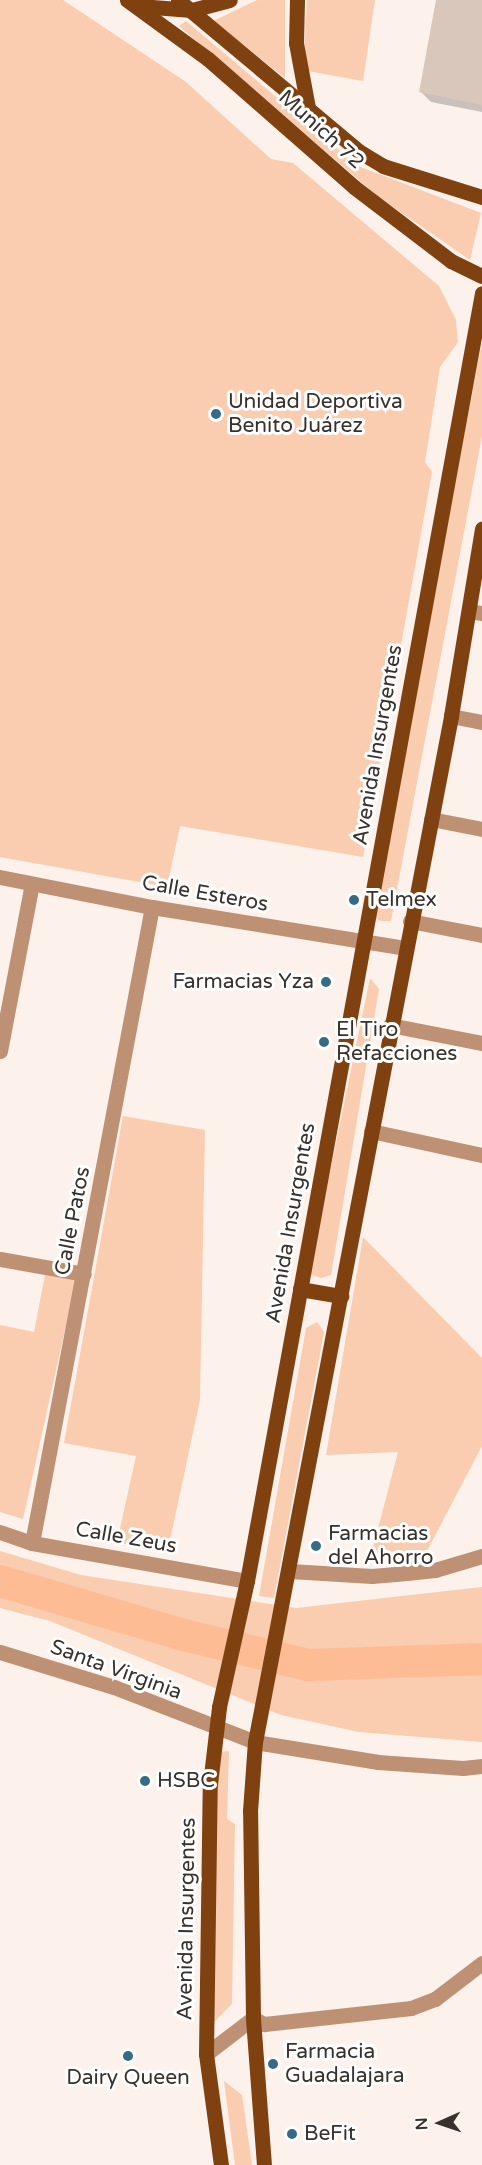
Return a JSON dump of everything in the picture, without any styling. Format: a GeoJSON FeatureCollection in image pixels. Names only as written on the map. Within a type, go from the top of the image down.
{"type":"FeatureCollection","features":[{"type":"Feature","properties":{"kind":"main road","name":"Munich 72"},"geometry":{"type":"LineString","coordinates":[[178,0],[309,112],[384,166],[482,197]]}},
{"type":"Feature","properties":{"kind":"main road"},"geometry":{"type":"LineString","coordinates":[[192,10],[230,0]]}},
{"type":"Feature","properties":{"kind":"main road"},"geometry":{"type":"LineString","coordinates":[[297,0],[296,42],[309,112]]}},
{"type":"Feature","properties":{"kind":"main road","name":"Munich 72"},"geometry":{"type":"LineString","coordinates":[[133,3],[192,10]]}},
{"type":"Feature","properties":{"kind":"main road","name":"Munich 72"},"geometry":{"type":"LineString","coordinates":[[133,3],[208,59],[354,187],[451,261],[482,276]]}},
{"type":"Feature","properties":{"kind":"main road","name":"Avenida Insurgentes"},"geometry":{"type":"LineString","coordinates":[[221,2165],[206,2054],[210,1784],[219,1707],[247,1581],[482,293]]}},
{"type":"Feature","properties":{"kind":"main road"},"geometry":{"type":"LineString","coordinates":[[264,2165],[253,2018],[250,1811],[255,1742],[290,1571],[410,921],[451,716],[475,612],[482,529]]}},
{"type":"Feature","properties":{"kind":"main road"},"geometry":{"type":"LineString","coordinates":[[300,1289],[341,1296]]}},
{"type":"Feature","properties":{"kind":"street"},"geometry":{"type":"LineString","coordinates":[[451,716],[482,722]]}},
{"type":"Feature","properties":{"kind":"street"},"geometry":{"type":"LineString","coordinates":[[431,819],[482,829]]}},
{"type":"Feature","properties":{"kind":"street","name":"Calle Esteros"},"geometry":{"type":"LineString","coordinates":[[0,877],[152,907],[405,948]]}},
{"type":"Feature","properties":{"kind":"street"},"geometry":{"type":"LineString","coordinates":[[0,1051],[32,884]]}},
{"type":"Feature","properties":{"kind":"street","name":"Calle Patos"},"geometry":{"type":"LineString","coordinates":[[32,1543],[152,907]]}},
{"type":"Feature","properties":{"kind":"street"},"geometry":{"type":"LineString","coordinates":[[410,921],[482,935]]}},
{"type":"Feature","properties":{"kind":"street"},"geometry":{"type":"LineString","coordinates":[[390,1025],[482,1043]]}},
{"type":"Feature","properties":{"kind":"street"},"geometry":{"type":"LineString","coordinates":[[371,1131],[482,1155]]}},
{"type":"Feature","properties":{"kind":"street"},"geometry":{"type":"LineString","coordinates":[[0,1259],[84,1274]]}},
{"type":"Feature","properties":{"kind":"street","name":"Calle Zeus"},"geometry":{"type":"LineString","coordinates":[[0,1532],[32,1543],[247,1581]]}},
{"type":"Feature","properties":{"kind":"street"},"geometry":{"type":"LineString","coordinates":[[290,1571],[396,1574],[435,1570],[482,1556]]}},
{"type":"Feature","properties":{"kind":"street","name":"Santa Virginia"},"geometry":{"type":"LineString","coordinates":[[0,1652],[114,1687],[217,1730],[255,1742],[378,1762],[463,1768],[482,1766]]}},
{"type":"Feature","properties":{"kind":"street"},"geometry":{"type":"LineString","coordinates":[[206,2054],[253,2018],[264,2024],[411,2008],[435,1999],[482,1963]]}},
{"type":"Feature","properties":{"kind":"shaded area","name":"Unidad Deportiva Benito Juárez"},"geometry":{"type":"Polygon","coordinates":[[[0,0],[63,0],[186,82],[271,159],[293,163],[439,286],[456,320],[458,342],[440,367],[425,462],[432,472],[363,857],[180,826],[167,887],[0,857],[0,0]]]}},
{"type":"Feature","properties":{"kind":"shaded area"},"geometry":{"type":"Polygon","coordinates":[[[257,0],[285,0],[285,78],[213,21],[257,0]]]}},
{"type":"Feature","properties":{"kind":"shaded area"},"geometry":{"type":"Polygon","coordinates":[[[307,0],[375,0],[363,81],[308,71],[304,56],[307,0]]]}},
{"type":"Feature","properties":{"kind":"shaded area"},"geometry":{"type":"Polygon","coordinates":[[[186,21],[358,166],[481,213],[470,260],[380,198],[179,26],[186,21]]]}},
{"type":"Feature","properties":{"kind":"shaded area"},"geometry":{"type":"Polygon","coordinates":[[[482,342],[482,436],[391,921],[381,921],[372,917],[482,342]]]}},
{"type":"Feature","properties":{"kind":"shaded area"},"geometry":{"type":"Polygon","coordinates":[[[370,978],[379,989],[331,1275],[321,1278],[309,1274],[370,978]]]}},
{"type":"Feature","properties":{"kind":"shaded area"},"geometry":{"type":"Polygon","coordinates":[[[123,1116],[205,1130],[200,1400],[167,1554],[117,1542],[136,1456],[64,1443],[123,1116]]]}},
{"type":"Feature","properties":{"kind":"shaded area"},"geometry":{"type":"Polygon","coordinates":[[[363,1237],[482,1358],[482,1446],[419,1566],[369,1563],[398,1452],[326,1455],[363,1237]]]}},
{"type":"Feature","properties":{"kind":"shaded area"},"geometry":{"type":"Polygon","coordinates":[[[45,1275],[76,1280],[23,1519],[0,1512],[0,1325],[34,1332],[45,1275]]]}},
{"type":"Feature","properties":{"kind":"shaded area"},"geometry":{"type":"Polygon","coordinates":[[[317,1322],[324,1332],[274,1598],[259,1596],[306,1328],[317,1322]]]}},
{"type":"Feature","properties":{"kind":"shaded area"},"geometry":{"type":"Polygon","coordinates":[[[0,1551],[81,1575],[296,1608],[482,1587],[482,1742],[359,1732],[281,1715],[50,1621],[0,1608],[0,1551]]]}},
{"type":"Feature","properties":{"kind":"shaded area"},"geometry":{"type":"Polygon","coordinates":[[[229,1751],[227,1819],[235,1824],[232,2004],[209,2027],[206,1935],[219,1752],[229,1751]]]}},
{"type":"Feature","properties":{"kind":"shaded area"},"geometry":{"type":"Polygon","coordinates":[[[224,2081],[242,2095],[252,2165],[235,2165],[224,2081]]]}},
{"type":"Feature","properties":{"kind":"building"},"geometry":{"type":"Polygon","coordinates":[[[436,0],[482,0],[482,105],[419,92],[436,0]]]}},
{"type":"Feature","properties":{"kind":"waterway"},"geometry":{"type":"LineString","coordinates":[[0,1581],[184,1635],[308,1665],[482,1659]]}},
{"type":"Feature","properties":{"kind":"place","name":"Unidad Deportiva Benito Juárez"},"geometry":{"type":"Point","coordinates":[216,414]}},
{"type":"Feature","properties":{"kind":"place","name":"Telmex"},"geometry":{"type":"Point","coordinates":[354,900]}},
{"type":"Feature","properties":{"kind":"place","name":"Farmacias Yza"},"geometry":{"type":"Point","coordinates":[326,982]}},
{"type":"Feature","properties":{"kind":"place","name":"El Tiro Refacciones"},"geometry":{"type":"Point","coordinates":[324,1042]}},
{"type":"Feature","properties":{"kind":"place","name":"Farmacias del Ahorro"},"geometry":{"type":"Point","coordinates":[316,1546]}},
{"type":"Feature","properties":{"kind":"place","name":"HSBC"},"geometry":{"type":"Point","coordinates":[145,1781]}},
{"type":"Feature","properties":{"kind":"place","name":"Dairy Queen"},"geometry":{"type":"Point","coordinates":[128,2056]}},
{"type":"Feature","properties":{"kind":"place","name":"Farmacia Guadalajara"},"geometry":{"type":"Point","coordinates":[273,2064]}},
{"type":"Feature","properties":{"kind":"place","name":"BeFit"},"geometry":{"type":"Point","coordinates":[292,2134]}}]}
